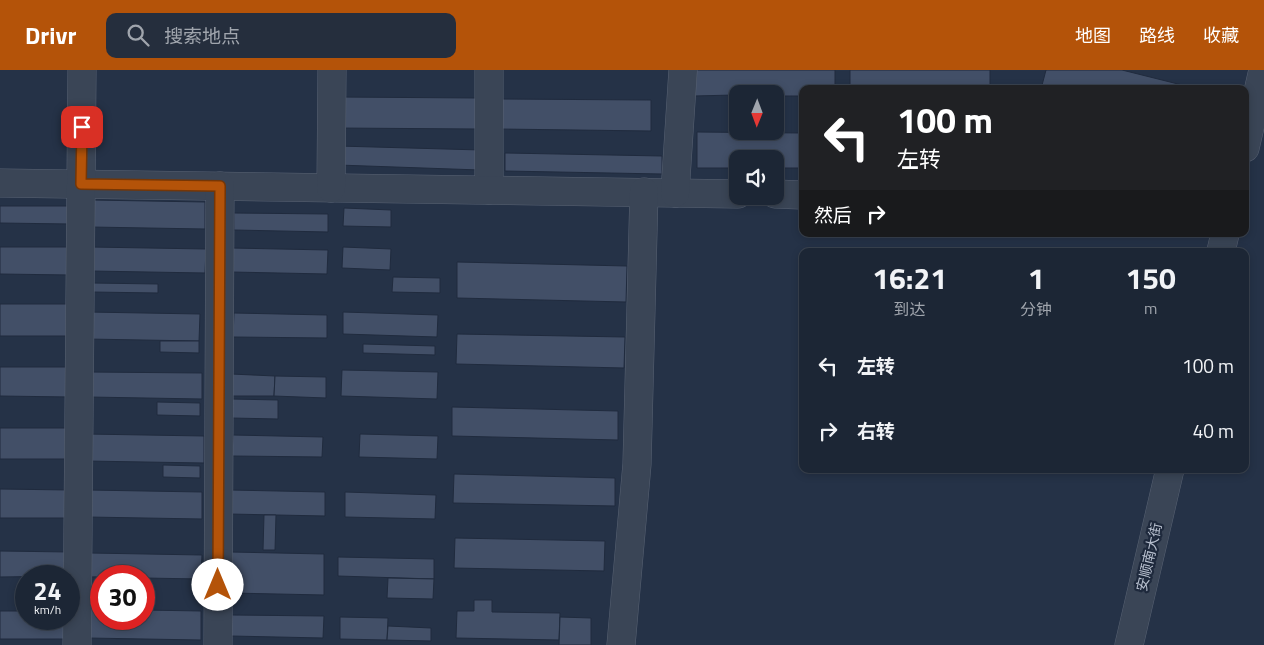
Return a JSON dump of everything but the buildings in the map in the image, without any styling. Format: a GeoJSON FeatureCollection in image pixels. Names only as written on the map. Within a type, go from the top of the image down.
{"type":"FeatureCollection","features":[{"type":"Feature","properties":{"kind":"street"},"geometry":{"type":"LineString","coordinates":[[77,645],[82,70]]}},
{"type":"Feature","properties":{"kind":"street"},"geometry":{"type":"LineString","coordinates":[[331,188],[332,70]]}},
{"type":"Feature","properties":{"kind":"street"},"geometry":{"type":"LineString","coordinates":[[489,70],[489,190]]}},
{"type":"Feature","properties":{"kind":"street"},"geometry":{"type":"LineString","coordinates":[[675,193],[683,70]]}},
{"type":"Feature","properties":{"kind":"street"},"geometry":{"type":"LineString","coordinates":[[1249,131],[1263,70]]}},
{"type":"Feature","properties":{"kind":"street"},"geometry":{"type":"LineString","coordinates":[[0,183],[729,194]]}},
{"type":"Feature","properties":{"kind":"street"},"geometry":{"type":"LineString","coordinates":[[218,645],[220,186]]}},
{"type":"Feature","properties":{"kind":"street"},"geometry":{"type":"LineString","coordinates":[[621,645],[637,464],[644,192]]}},
{"type":"Feature","properties":{"kind":"street"},"geometry":{"type":"LineString","coordinates":[[784,194],[799,195]]}},
{"type":"Feature","properties":{"kind":"street","name":"安顺南大街"},"geometry":{"type":"LineString","coordinates":[[1129,645],[1169,473]]}},
{"type":"Feature","properties":{"kind":"route"},"geometry":{"type":"LineString","coordinates":[[82,127],[81,184],[220,186],[218,585]]}}]}
